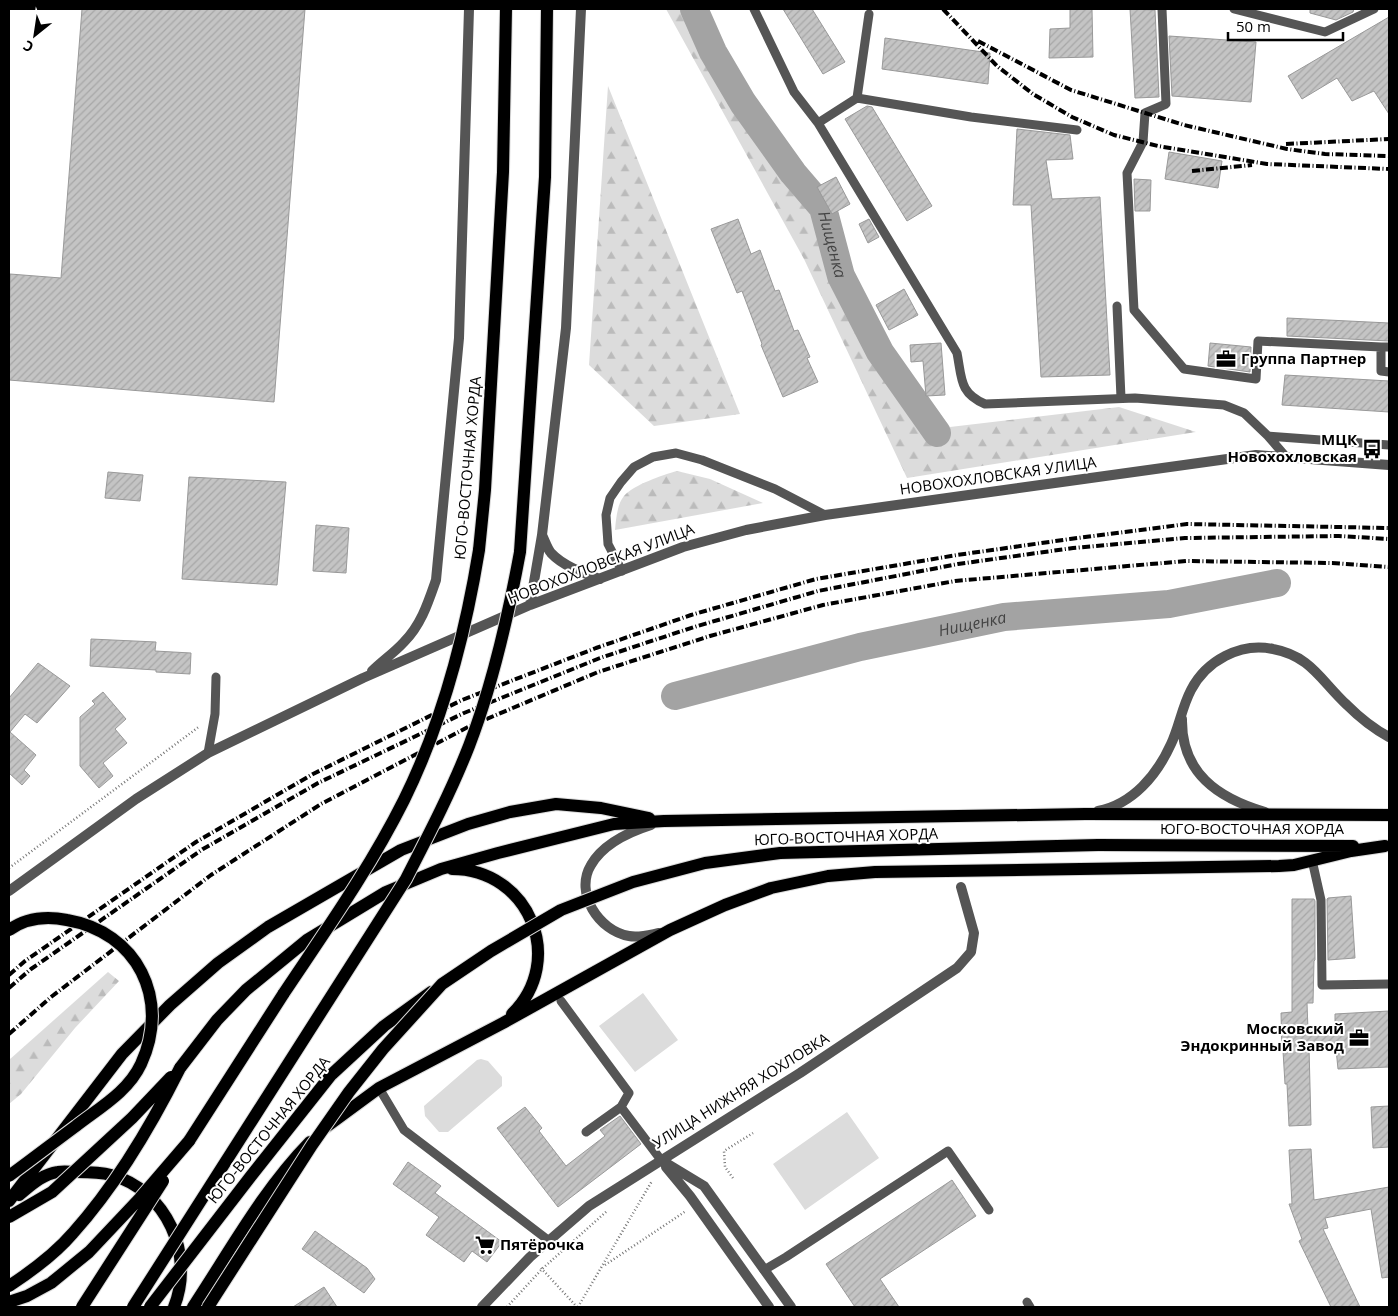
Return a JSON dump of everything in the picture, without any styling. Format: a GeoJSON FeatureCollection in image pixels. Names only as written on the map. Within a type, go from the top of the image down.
{"type":"FeatureCollection","features":[{"type":"Feature","properties":{"kind":"main road","name":"ЮГО-ВОСТОЧНАЯ ХОРДА"},"geometry":{"type":"LineString","coordinates":[[82,1307],[370,862],[404,799],[432,736],[453,673],[470,605],[485,490],[503,172],[506,9]]}},
{"type":"Feature","properties":{"kind":"main road","name":"ЮГО-ВОСТОЧНАЯ ХОРДА"},"geometry":{"type":"LineString","coordinates":[[134,1307],[406,879],[440,813],[470,746],[510,607],[520,552],[545,177],[548,9]]}},
{"type":"Feature","properties":{"kind":"main road"},"geometry":{"type":"LineString","coordinates":[[9,1202],[122,1054],[170,1004],[218,963],[254,937],[317,898],[402,850],[468,824],[510,812],[556,804],[601,808],[664,821]]}},
{"type":"Feature","properties":{"kind":"main road","name":"ЮГО-ВОСТОЧНАЯ ХОРДА"},"geometry":{"type":"LineString","coordinates":[[9,1217],[52,1192],[132,1118],[180,1068],[217,1020],[246,990],[307,940],[386,892],[441,869],[614,824],[664,821],[1085,814],[1389,815]]}},
{"type":"Feature","properties":{"kind":"main road","name":"ЮГО-ВОСТОЧНАЯ ХОРДА"},"geometry":{"type":"LineString","coordinates":[[150,1307],[331,1075],[384,1026],[491,951],[561,910],[632,882],[705,863],[780,852],[1098,845],[1387,846]]}},
{"type":"Feature","properties":{"kind":"main road"},"geometry":{"type":"LineString","coordinates":[[193,1307],[271,1188],[289,1164],[321,1131],[380,1088],[503,1023],[670,930],[725,905],[771,888],[828,876],[875,872],[1278,866],[1351,851],[1387,846]]}},
{"type":"Feature","properties":{"kind":"main road"},"geometry":{"type":"LineString","coordinates":[[441,869],[465,869],[489,877],[503,885],[523,906],[536,931],[539,948],[538,966],[531,988],[521,1005],[503,1023]]}},
{"type":"Feature","properties":{"kind":"main road"},"geometry":{"type":"LineString","coordinates":[[9,930],[32,919],[58,918],[84,923],[106,934],[126,949],[140,968],[150,992],[152,1016],[149,1042],[140,1064],[128,1085],[9,1176]]}},
{"type":"Feature","properties":{"kind":"main road"},"geometry":{"type":"LineString","coordinates":[[208,1307],[312,1145],[349,1092],[383,1049],[442,984]]}},
{"type":"Feature","properties":{"kind":"main road"},"geometry":{"type":"LineString","coordinates":[[9,1286],[34,1270],[73,1234],[109,1189],[156,1117],[180,1068]]}},
{"type":"Feature","properties":{"kind":"main road"},"geometry":{"type":"LineString","coordinates":[[9,1302],[27,1296],[51,1283],[89,1252],[140,1198],[189,1141]]}},
{"type":"Feature","properties":{"kind":"main road"},"geometry":{"type":"LineString","coordinates":[[9,1202],[41,1178],[58,1172],[91,1172],[112,1175],[144,1192],[161,1210],[172,1226],[180,1250],[182,1272],[180,1293],[174,1307]]}},
{"type":"Feature","properties":{"kind":"street"},"geometry":{"type":"LineString","coordinates":[[363,678],[404,642],[417,626],[427,607],[436,580],[459,338],[468,9]]}},
{"type":"Feature","properties":{"kind":"street"},"geometry":{"type":"LineString","coordinates":[[530,606],[542,535],[566,328],[581,9]]}},
{"type":"Feature","properties":{"kind":"street","name":"НОВОХОХЛОВСКАЯ УЛИЦА"},"geometry":{"type":"LineString","coordinates":[[9,891],[136,799],[208,753],[363,678],[530,606],[683,547],[746,530],[826,515],[1256,456],[1389,465]]}},
{"type":"Feature","properties":{"kind":"street"},"geometry":{"type":"LineString","coordinates":[[542,535],[551,552],[566,564],[600,579]]}},
{"type":"Feature","properties":{"kind":"street"},"geometry":{"type":"LineString","coordinates":[[1085,814],[1108,810],[1122,803],[1147,782],[1171,744],[1185,704],[1197,679],[1217,660],[1242,650],[1255,647],[1269,648],[1295,655],[1317,672],[1346,704],[1379,732],[1389,737]]}},
{"type":"Feature","properties":{"kind":"street"},"geometry":{"type":"LineString","coordinates":[[1185,704],[1182,731],[1189,757],[1195,769],[1204,780],[1220,792],[1246,806],[1270,814]]}},
{"type":"Feature","properties":{"kind":"street"},"geometry":{"type":"LineString","coordinates":[[664,821],[630,832],[598,855],[587,872],[586,887],[588,900],[594,914],[604,924],[616,931],[628,936],[643,936],[670,930]]}},
{"type":"Feature","properties":{"kind":"street","name":"УЛИЦА НИЖНЯЯ ХОХЛОВКА"},"geometry":{"type":"LineString","coordinates":[[482,1307],[548,1240],[589,1206],[800,1073],[957,968],[971,952],[974,933],[961,887]]}},
{"type":"Feature","properties":{"kind":"street"},"geometry":{"type":"LineString","coordinates":[[660,1160],[704,1186],[791,1307]]}},
{"type":"Feature","properties":{"kind":"street"},"geometry":{"type":"LineString","coordinates":[[660,1160],[690,1196],[769,1307]]}},
{"type":"Feature","properties":{"kind":"lane"},"geometry":{"type":"LineString","coordinates":[[754,9],[794,92],[818,123],[957,352],[965,390],[973,399],[985,404],[1135,398],[1224,405],[1244,414],[1268,436],[1287,458]]}},
{"type":"Feature","properties":{"kind":"lane"},"geometry":{"type":"LineString","coordinates":[[1162,9],[1166,104],[1145,113],[1143,142],[1127,173],[1134,310],[1184,369],[1256,379],[1258,341],[1385,347],[1381,371],[1389,372]]}},
{"type":"Feature","properties":{"kind":"lane"},"geometry":{"type":"LineString","coordinates":[[1234,9],[1325,32],[1374,9]]}},
{"type":"Feature","properties":{"kind":"lane"},"geometry":{"type":"LineString","coordinates":[[857,98],[869,14]]}},
{"type":"Feature","properties":{"kind":"lane"},"geometry":{"type":"LineString","coordinates":[[818,123],[857,98],[971,117],[1077,130]]}},
{"type":"Feature","properties":{"kind":"lane"},"geometry":{"type":"LineString","coordinates":[[1117,306],[1121,398]]}},
{"type":"Feature","properties":{"kind":"lane"},"geometry":{"type":"LineString","coordinates":[[1268,436],[1389,445]]}},
{"type":"Feature","properties":{"kind":"lane"},"geometry":{"type":"LineString","coordinates":[[622,571],[608,544],[606,515],[610,498],[634,467],[653,457],[676,453],[702,460],[775,489],[826,515]]}},
{"type":"Feature","properties":{"kind":"lane"},"geometry":{"type":"LineString","coordinates":[[208,753],[216,714],[216,677]]}},
{"type":"Feature","properties":{"kind":"lane"},"geometry":{"type":"LineString","coordinates":[[1312,860],[1321,900],[1322,985],[1389,984]]}},
{"type":"Feature","properties":{"kind":"lane"},"geometry":{"type":"LineString","coordinates":[[561,1002],[629,1093],[621,1107],[586,1132]]}},
{"type":"Feature","properties":{"kind":"lane"},"geometry":{"type":"LineString","coordinates":[[380,1088],[404,1130],[548,1240]]}},
{"type":"Feature","properties":{"kind":"lane"},"geometry":{"type":"LineString","coordinates":[[621,1107],[660,1160]]}},
{"type":"Feature","properties":{"kind":"lane"},"geometry":{"type":"LineString","coordinates":[[764,1270],[948,1151],[990,1210]]}},
{"type":"Feature","properties":{"kind":"path"},"geometry":{"type":"LineString","coordinates":[[9,868],[216,714]]}},
{"type":"Feature","properties":{"kind":"path"},"geometry":{"type":"LineString","coordinates":[[733,1178],[725,1166],[724,1151],[753,1133]]}},
{"type":"Feature","properties":{"kind":"path"},"geometry":{"type":"LineString","coordinates":[[536,1263],[578,1307],[657,1174]]}},
{"type":"Feature","properties":{"kind":"path"},"geometry":{"type":"LineString","coordinates":[[602,1266],[690,1208]]}},
{"type":"Feature","properties":{"kind":"path"},"geometry":{"type":"LineString","coordinates":[[507,1307],[542,1269],[608,1211]]}},
{"type":"Feature","properties":{"kind":"green space"},"geometry":{"type":"Polygon","coordinates":[[[666,9],[705,9],[730,59],[893,349],[950,427],[1119,407],[1196,432],[907,478],[804,259],[666,9]]]}},
{"type":"Feature","properties":{"kind":"green space"},"geometry":{"type":"Polygon","coordinates":[[[608,86],[740,414],[654,426],[589,365],[608,86]]]}},
{"type":"Feature","properties":{"kind":"green space"},"geometry":{"type":"Polygon","coordinates":[[[677,471],[710,479],[763,503],[615,530],[618,508],[628,492],[641,484],[677,471]]]}},
{"type":"Feature","properties":{"kind":"green space"},"geometry":{"type":"Polygon","coordinates":[[[108,972],[119,981],[75,1028],[21,1094],[9,1104],[9,1060],[108,972]]]}},
{"type":"Feature","properties":{"kind":"green space"},"geometry":{"type":"Polygon","coordinates":[[[643,993],[678,1040],[635,1072],[599,1026],[643,993]]]}},
{"type":"Feature","properties":{"kind":"green space"},"geometry":{"type":"Polygon","coordinates":[[[477,1060],[488,1061],[502,1077],[502,1086],[448,1132],[439,1132],[425,1116],[424,1106],[477,1060]]]}},
{"type":"Feature","properties":{"kind":"green space"},"geometry":{"type":"Polygon","coordinates":[[[847,1112],[879,1158],[805,1210],[773,1164],[847,1112]]]}},
{"type":"Feature","properties":{"kind":"building"},"geometry":{"type":"Polygon","coordinates":[[[82,9],[305,9],[274,402],[9,380],[10,274],[61,278],[82,9]]]}},
{"type":"Feature","properties":{"kind":"building"},"geometry":{"type":"Polygon","coordinates":[[[783,9],[812,9],[845,62],[823,74],[783,9]]]}},
{"type":"Feature","properties":{"kind":"building"},"geometry":{"type":"Polygon","coordinates":[[[1070,9],[1092,9],[1093,57],[1049,58],[1050,29],[1070,28],[1070,9]]]}},
{"type":"Feature","properties":{"kind":"building"},"geometry":{"type":"Polygon","coordinates":[[[1130,9],[1155,10],[1159,97],[1135,98],[1130,9]]]}},
{"type":"Feature","properties":{"kind":"building"},"geometry":{"type":"Polygon","coordinates":[[[1310,9],[1354,9],[1353,12],[1336,20],[1310,13],[1310,9]]]}},
{"type":"Feature","properties":{"kind":"building"},"geometry":{"type":"Polygon","coordinates":[[[1389,17],[1389,114],[1374,91],[1352,101],[1337,78],[1302,99],[1288,76],[1389,17]]]}},
{"type":"Feature","properties":{"kind":"building"},"geometry":{"type":"Polygon","coordinates":[[[1169,36],[1256,42],[1251,102],[1172,96],[1169,36]]]}},
{"type":"Feature","properties":{"kind":"building"},"geometry":{"type":"Polygon","coordinates":[[[885,38],[990,53],[988,84],[882,69],[885,38]]]}},
{"type":"Feature","properties":{"kind":"building"},"geometry":{"type":"Polygon","coordinates":[[[867,106],[872,107],[932,206],[907,221],[845,119],[867,106]]]}},
{"type":"Feature","properties":{"kind":"building"},"geometry":{"type":"Polygon","coordinates":[[[1017,129],[1070,135],[1073,159],[1046,160],[1052,199],[1100,197],[1110,375],[1041,377],[1031,205],[1013,205],[1017,129]]]}},
{"type":"Feature","properties":{"kind":"building"},"geometry":{"type":"Polygon","coordinates":[[[1169,152],[1222,161],[1218,188],[1165,179],[1169,152]]]}},
{"type":"Feature","properties":{"kind":"building"},"geometry":{"type":"Polygon","coordinates":[[[836,177],[850,204],[832,214],[817,187],[836,177]]]}},
{"type":"Feature","properties":{"kind":"building"},"geometry":{"type":"Polygon","coordinates":[[[1134,179],[1151,180],[1150,211],[1135,211],[1134,179]]]}},
{"type":"Feature","properties":{"kind":"building"},"geometry":{"type":"Polygon","coordinates":[[[738,219],[751,254],[760,250],[775,291],[779,290],[794,331],[798,330],[810,357],[807,358],[818,382],[783,397],[761,345],[742,291],[737,293],[711,229],[738,219]]]}},
{"type":"Feature","properties":{"kind":"building"},"geometry":{"type":"Polygon","coordinates":[[[869,219],[879,237],[868,243],[859,224],[869,219]]]}},
{"type":"Feature","properties":{"kind":"building"},"geometry":{"type":"Polygon","coordinates":[[[904,289],[918,315],[889,330],[876,305],[904,289]]]}},
{"type":"Feature","properties":{"kind":"building"},"geometry":{"type":"Polygon","coordinates":[[[1287,318],[1389,323],[1389,341],[1287,336],[1287,318]]]}},
{"type":"Feature","properties":{"kind":"building"},"geometry":{"type":"Polygon","coordinates":[[[941,343],[945,395],[926,396],[923,361],[911,362],[910,345],[941,343]]]}},
{"type":"Feature","properties":{"kind":"building"},"geometry":{"type":"Polygon","coordinates":[[[1210,343],[1251,347],[1250,372],[1208,366],[1210,343]]]}},
{"type":"Feature","properties":{"kind":"building"},"geometry":{"type":"Polygon","coordinates":[[[1285,375],[1389,381],[1389,412],[1282,405],[1285,375]]]}},
{"type":"Feature","properties":{"kind":"building"},"geometry":{"type":"Polygon","coordinates":[[[108,472],[143,475],[140,501],[105,498],[108,472]]]}},
{"type":"Feature","properties":{"kind":"building"},"geometry":{"type":"Polygon","coordinates":[[[189,477],[286,482],[277,585],[182,579],[189,477]]]}},
{"type":"Feature","properties":{"kind":"building"},"geometry":{"type":"Polygon","coordinates":[[[316,525],[349,528],[346,573],[313,571],[316,525]]]}},
{"type":"Feature","properties":{"kind":"building"},"geometry":{"type":"Polygon","coordinates":[[[91,639],[156,642],[155,651],[191,653],[190,674],[90,666],[91,639]]]}},
{"type":"Feature","properties":{"kind":"building"},"geometry":{"type":"Polygon","coordinates":[[[38,663],[70,686],[37,723],[25,714],[10,732],[36,755],[24,770],[30,776],[22,785],[9,773],[9,698],[38,663]]]}},
{"type":"Feature","properties":{"kind":"building"},"geometry":{"type":"Polygon","coordinates":[[[103,692],[126,719],[115,729],[127,743],[103,763],[113,776],[99,788],[80,766],[80,717],[95,704],[92,701],[103,692]]]}},
{"type":"Feature","properties":{"kind":"building"},"geometry":{"type":"Polygon","coordinates":[[[1351,896],[1355,958],[1328,960],[1327,899],[1351,896]]]}},
{"type":"Feature","properties":{"kind":"building"},"geometry":{"type":"Polygon","coordinates":[[[1292,899],[1314,899],[1315,901],[1313,1003],[1307,1003],[1308,1030],[1335,1027],[1335,1014],[1389,1011],[1389,1067],[1338,1069],[1336,1049],[1309,1048],[1311,1125],[1289,1126],[1287,1084],[1285,1084],[1282,1052],[1281,1013],[1292,1012],[1292,899]]]}},
{"type":"Feature","properties":{"kind":"building"},"geometry":{"type":"Polygon","coordinates":[[[1389,1106],[1389,1147],[1373,1148],[1371,1107],[1389,1106]]]}},
{"type":"Feature","properties":{"kind":"building"},"geometry":{"type":"Polygon","coordinates":[[[525,1107],[542,1128],[539,1131],[566,1166],[605,1136],[600,1130],[620,1116],[641,1144],[558,1207],[497,1128],[525,1107]]]}},
{"type":"Feature","properties":{"kind":"building"},"geometry":{"type":"Polygon","coordinates":[[[1311,1149],[1314,1200],[1389,1187],[1389,1277],[1382,1278],[1371,1209],[1325,1218],[1328,1228],[1323,1229],[1360,1307],[1331,1307],[1299,1241],[1302,1239],[1289,1204],[1292,1204],[1289,1150],[1311,1149]]]}},
{"type":"Feature","properties":{"kind":"building"},"geometry":{"type":"Polygon","coordinates":[[[408,1162],[441,1186],[435,1193],[502,1242],[487,1262],[472,1251],[464,1262],[426,1235],[439,1217],[393,1184],[408,1162]]]}},
{"type":"Feature","properties":{"kind":"building"},"geometry":{"type":"Polygon","coordinates":[[[952,1180],[976,1216],[880,1279],[899,1307],[855,1307],[826,1264],[952,1180]]]}},
{"type":"Feature","properties":{"kind":"building"},"geometry":{"type":"Polygon","coordinates":[[[315,1231],[367,1268],[375,1279],[364,1293],[302,1249],[315,1231]]]}},
{"type":"Feature","properties":{"kind":"building"},"geometry":{"type":"Polygon","coordinates":[[[324,1287],[337,1307],[293,1307],[324,1287]]]}},
{"type":"Feature","properties":{"kind":"waterway","name":"Нищенка"},"geometry":{"type":"LineString","coordinates":[[694,9],[713,52],[743,103],[793,173],[823,208],[841,276],[880,352],[937,433]]}},
{"type":"Feature","properties":{"kind":"waterway","name":"Нищенка"},"geometry":{"type":"LineString","coordinates":[[675,696],[860,647],[1004,617],[1169,604],[1277,583]]}},
{"type":"Feature","properties":{"kind":"railway"},"geometry":{"type":"LineString","coordinates":[[943,9],[997,66],[1033,94],[1072,117],[1114,135],[1158,146],[1267,164],[1389,169]]}},
{"type":"Feature","properties":{"kind":"railway"},"geometry":{"type":"LineString","coordinates":[[978,41],[1071,90],[1184,125],[1287,149],[1325,154],[1389,156]]}},
{"type":"Feature","properties":{"kind":"railway"},"geometry":{"type":"LineString","coordinates":[[1286,144],[1389,139]]}},
{"type":"Feature","properties":{"kind":"railway"},"geometry":{"type":"LineString","coordinates":[[1192,171],[1252,165]]}},
{"type":"Feature","properties":{"kind":"railway"},"geometry":{"type":"LineString","coordinates":[[9,975],[25,961],[196,842],[313,774],[462,700],[596,648],[691,615],[816,579],[957,555],[1187,524],[1389,528]]}},
{"type":"Feature","properties":{"kind":"railway"},"geometry":{"type":"LineString","coordinates":[[9,988],[31,969],[203,849],[318,783],[464,713],[600,658],[694,627],[818,591],[958,564],[1073,548],[1185,538],[1339,536],[1389,539]]}},
{"type":"Feature","properties":{"kind":"railway"},"geometry":{"type":"LineString","coordinates":[[9,1034],[51,997],[211,875],[321,804],[470,726],[598,672],[710,636],[823,605],[955,581],[1186,561],[1332,563],[1389,567]]}},
{"type":"Feature","properties":{"kind":"place","name":"Группа Партнер"},"geometry":{"type":"Point","coordinates":[1226,359]}},
{"type":"Feature","properties":{"kind":"place","name":"МЦК Новохохловская"},"geometry":{"type":"Point","coordinates":[1372,449]}},
{"type":"Feature","properties":{"kind":"place","name":"Московский Эндокринный Завод"},"geometry":{"type":"Point","coordinates":[1359,1038]}},
{"type":"Feature","properties":{"kind":"place","name":"Пятёрочка"},"geometry":{"type":"Point","coordinates":[485,1245]}}]}
